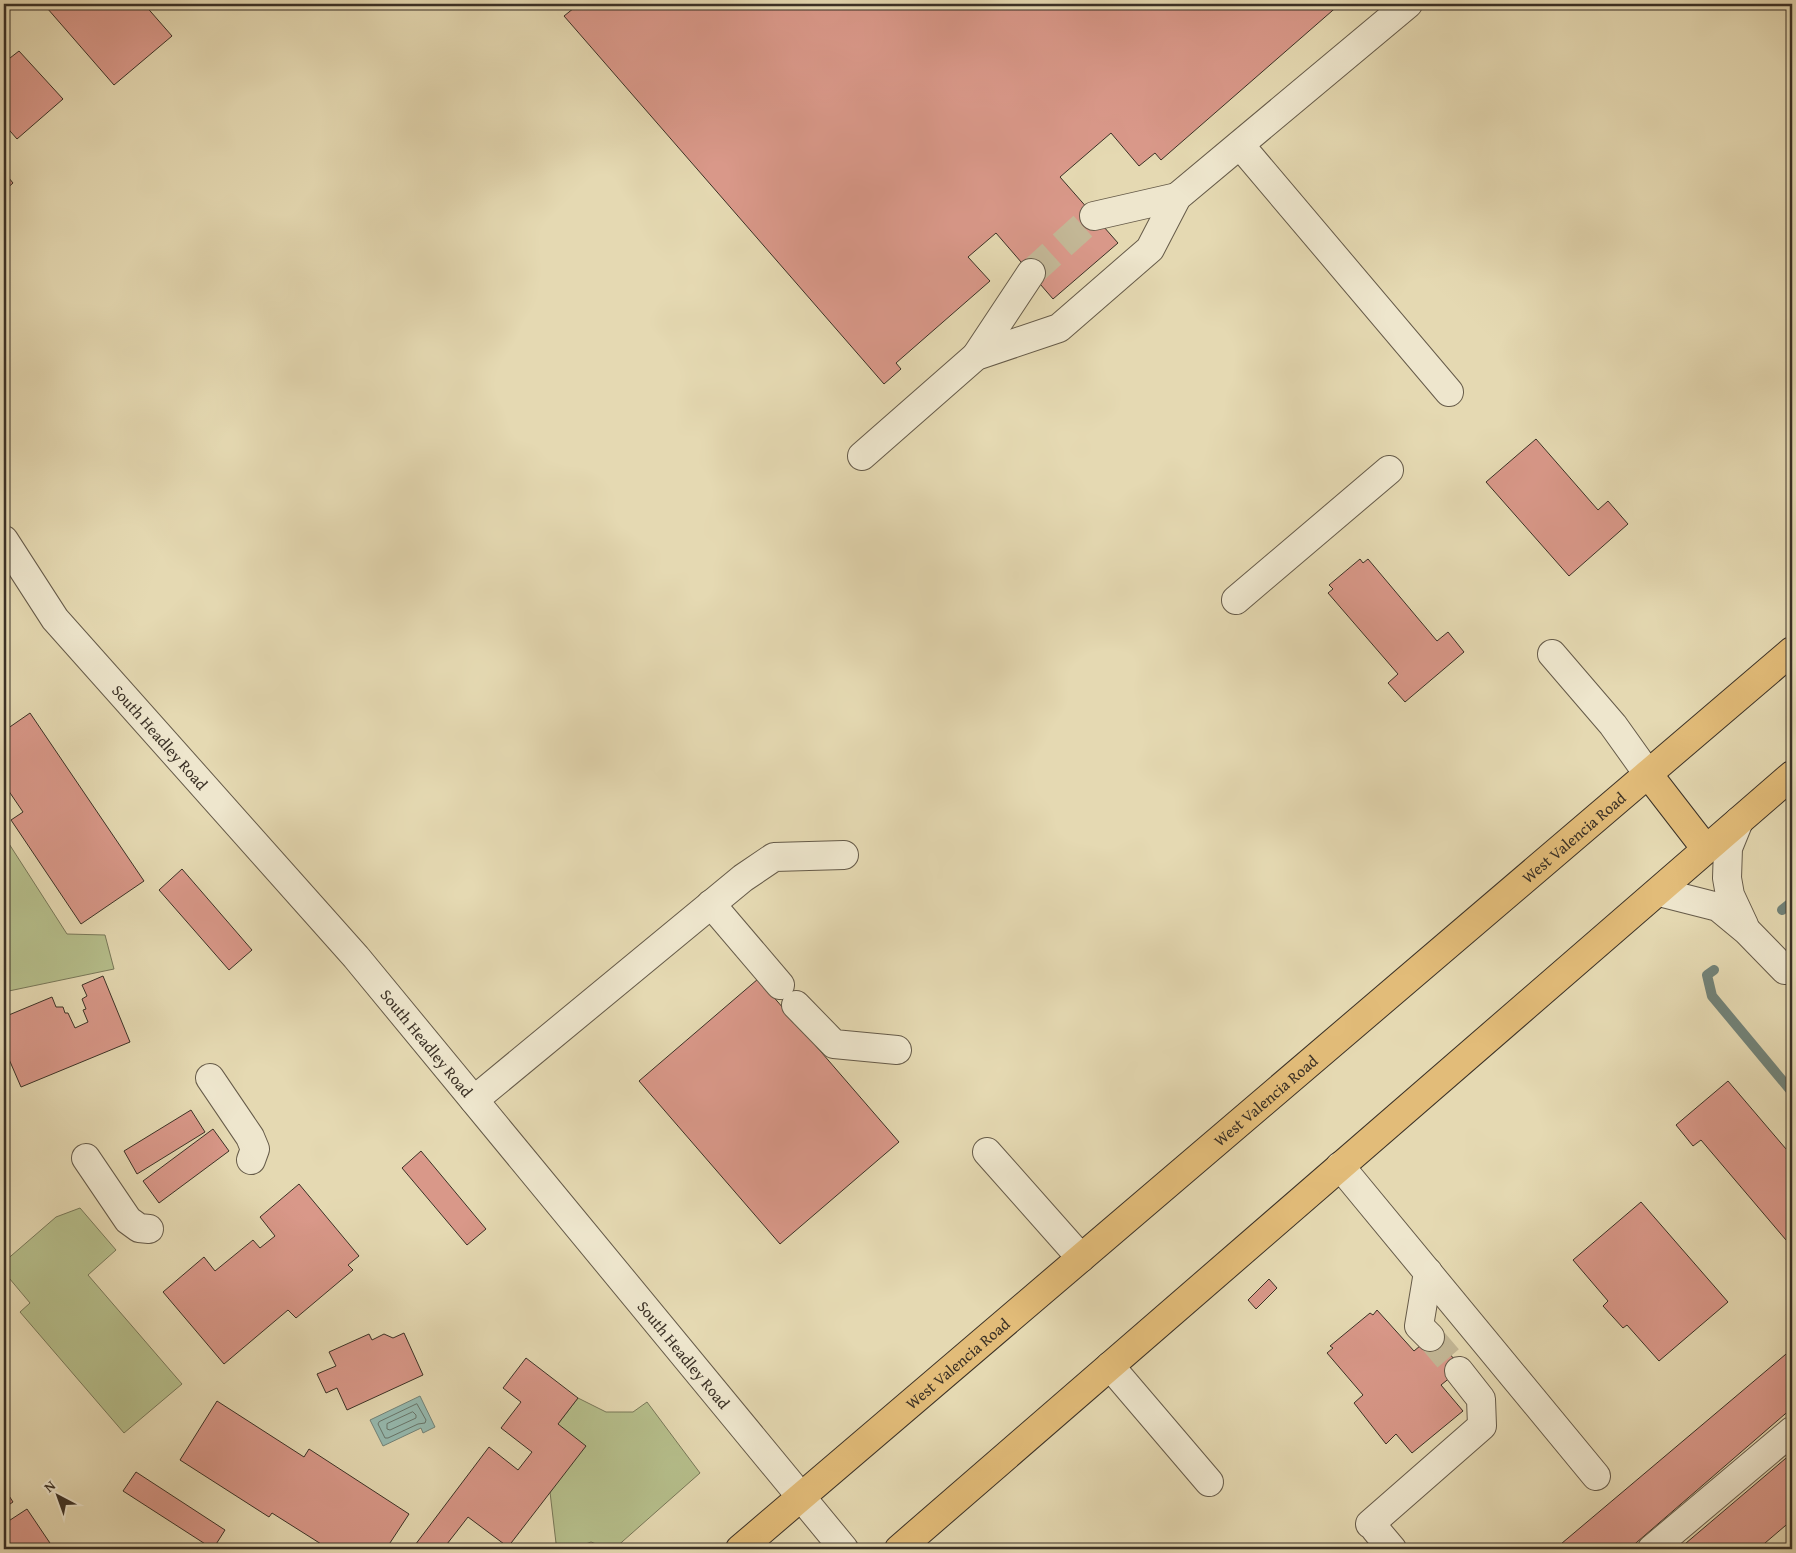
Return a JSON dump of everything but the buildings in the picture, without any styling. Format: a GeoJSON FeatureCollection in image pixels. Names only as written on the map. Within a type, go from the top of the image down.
{"type":"FeatureCollection","features":[{"type":"Feature","properties":{"kind":"main road","name":"West Valencia Road"},"geometry":{"type":"LineString","coordinates":[[740,1549],[1792,650]]}},
{"type":"Feature","properties":{"kind":"main road"},"geometry":{"type":"LineString","coordinates":[[1648,774],[1706,849]]}},
{"type":"Feature","properties":{"kind":"main road"},"geometry":{"type":"LineString","coordinates":[[899,1549],[1792,775]]}},
{"type":"Feature","properties":{"kind":"street"},"geometry":{"type":"LineString","coordinates":[[976,356],[1059,328],[1150,249],[1177,197],[1408,4]]}},
{"type":"Feature","properties":{"kind":"street"},"geometry":{"type":"LineString","coordinates":[[1240,145],[1448,392]]}},
{"type":"Feature","properties":{"kind":"street"},"geometry":{"type":"LineString","coordinates":[[1094,216],[1177,197]]}},
{"type":"Feature","properties":{"kind":"street"},"geometry":{"type":"LineString","coordinates":[[862,456],[976,356],[1031,273]]}},
{"type":"Feature","properties":{"kind":"street"},"geometry":{"type":"LineString","coordinates":[[1236,600],[1389,470]]}},
{"type":"Feature","properties":{"kind":"street","name":"South Headley Road"},"geometry":{"type":"LineString","coordinates":[[4,540],[55,619],[356,957],[844,1549]]}},
{"type":"Feature","properties":{"kind":"street"},"geometry":{"type":"LineString","coordinates":[[1552,654],[1613,725],[1648,774]]}},
{"type":"Feature","properties":{"kind":"street"},"geometry":{"type":"LineString","coordinates":[[1739,821],[1728,848],[1727,878],[1730,895],[1747,931]]}},
{"type":"Feature","properties":{"kind":"street"},"geometry":{"type":"LineString","coordinates":[[474,1100],[742,878],[774,857],[844,855]]}},
{"type":"Feature","properties":{"kind":"street"},"geometry":{"type":"LineString","coordinates":[[1659,892],[1718,907],[1790,970]]}},
{"type":"Feature","properties":{"kind":"street"},"geometry":{"type":"LineString","coordinates":[[711,904],[788,995],[834,1044],[897,1050]]}},
{"type":"Feature","properties":{"kind":"street"},"geometry":{"type":"LineString","coordinates":[[210,1078],[250,1137],[255,1149],[251,1160]]}},
{"type":"Feature","properties":{"kind":"street"},"geometry":{"type":"LineString","coordinates":[[987,1152],[1080,1258]]}},
{"type":"Feature","properties":{"kind":"street"},"geometry":{"type":"LineString","coordinates":[[86,1158],[128,1220],[139,1228],[149,1228]]}},
{"type":"Feature","properties":{"kind":"street"},"geometry":{"type":"LineString","coordinates":[[1340,1166],[1596,1476]]}},
{"type":"Feature","properties":{"kind":"street"},"geometry":{"type":"LineString","coordinates":[[1428,1272],[1419,1326],[1430,1337]]}},
{"type":"Feature","properties":{"kind":"street"},"geometry":{"type":"LineString","coordinates":[[1110,1366],[1209,1482]]}},
{"type":"Feature","properties":{"kind":"street"},"geometry":{"type":"LineString","coordinates":[[1379,1535],[1482,1426],[1481,1399],[1459,1371]]}},
{"type":"Feature","properties":{"kind":"street"},"geometry":{"type":"LineString","coordinates":[[1652,1549],[1792,1431]]}},
{"type":"Feature","properties":{"kind":"green space"},"geometry":{"type":"Polygon","coordinates":[[[4,836],[67,934],[105,935],[114,969],[4,992],[4,836]]]}},
{"type":"Feature","properties":{"kind":"green space"},"geometry":{"type":"Polygon","coordinates":[[[80,1208],[116,1250],[88,1275],[182,1384],[124,1433],[20,1312],[30,1303],[4,1272],[4,1262],[56,1217],[80,1208]]]}},
{"type":"Feature","properties":{"kind":"green space"},"geometry":{"type":"Polygon","coordinates":[[[578,1398],[606,1412],[633,1412],[647,1402],[700,1473],[614,1549],[591,1542],[578,1547],[578,1549],[551,1549],[556,1543],[550,1492],[558,1424],[578,1398]]]}},
{"type":"Feature","properties":{"kind":"water"},"geometry":{"type":"Polygon","coordinates":[[[420,1396],[435,1427],[423,1433],[421,1428],[383,1446],[370,1420],[420,1396]]]}},
{"type":"Feature","properties":{"kind":"waterway"},"geometry":{"type":"LineString","coordinates":[[1782,910],[1792,902]]}},
{"type":"Feature","properties":{"kind":"waterway"},"geometry":{"type":"LineString","coordinates":[[1714,970],[1707,975],[1712,996],[1792,1092]]}},
{"type":"Feature","properties":{"kind":"tunnel"},"geometry":{"type":"LineString","coordinates":[[1031,273],[1094,216]]}},
{"type":"Feature","properties":{"kind":"tunnel"},"geometry":{"type":"LineString","coordinates":[[1430,1337],[1459,1371]]}}]}
